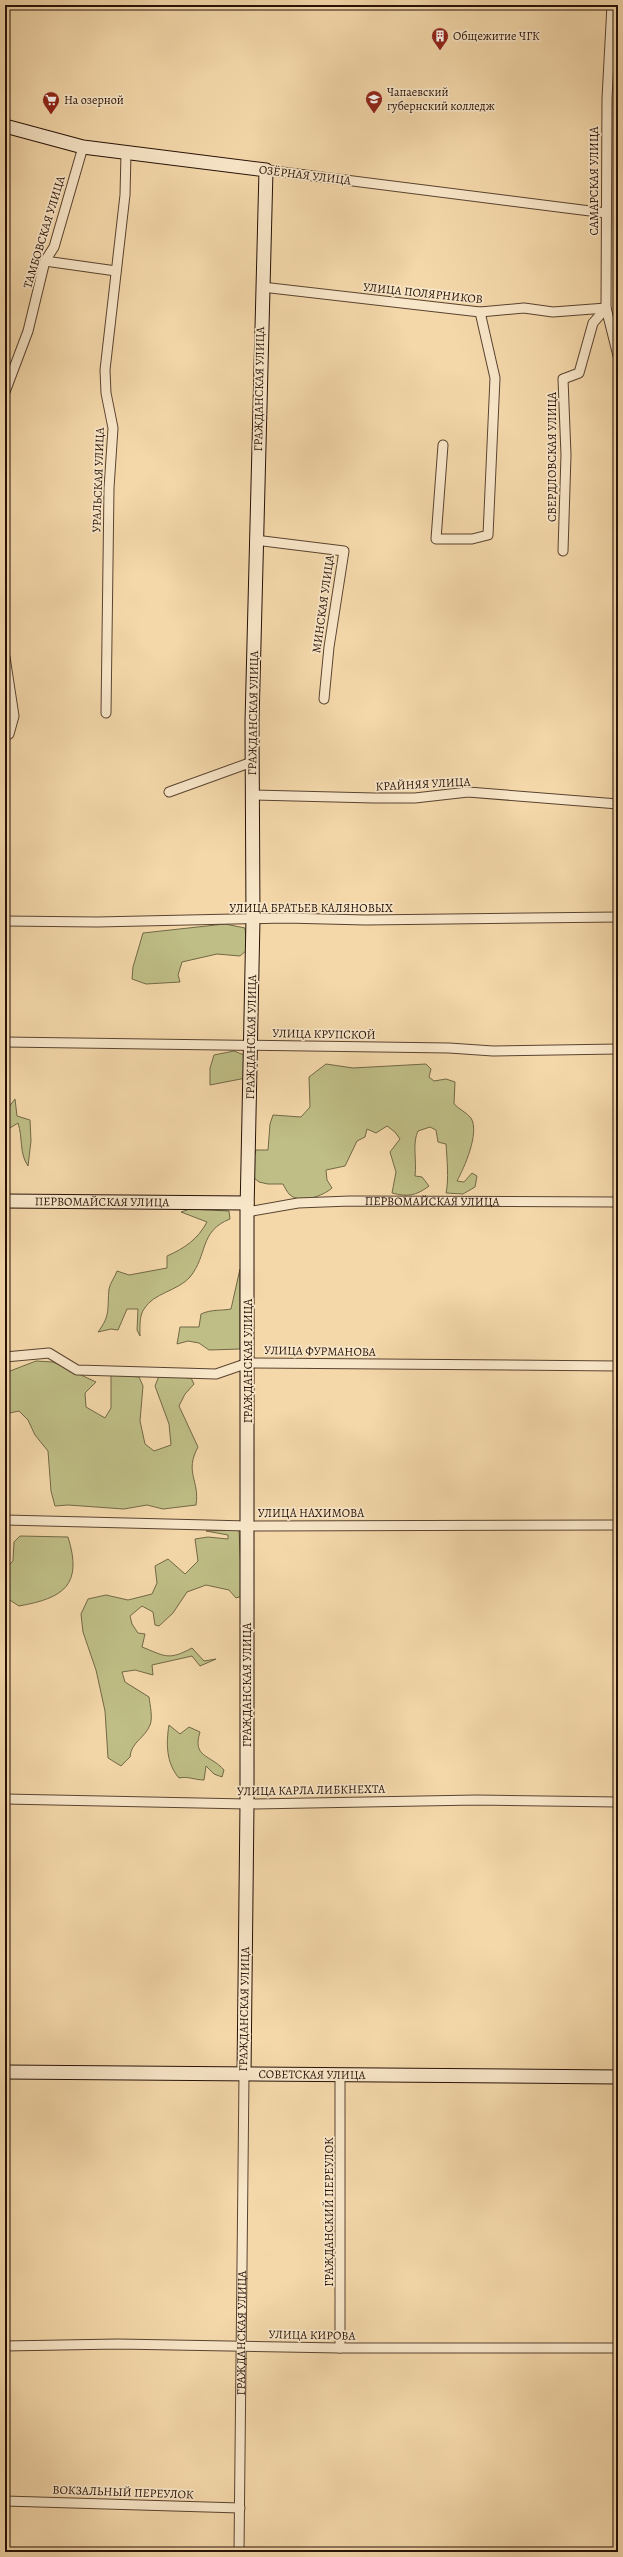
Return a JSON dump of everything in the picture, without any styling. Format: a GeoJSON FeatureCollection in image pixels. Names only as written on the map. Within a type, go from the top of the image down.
{"type":"FeatureCollection","features":[{"type":"Feature","properties":{"kind":"street","name":"САМАРСКАЯ УЛИЦА"},"geometry":{"type":"LineString","coordinates":[[612,5],[607,98],[606,308],[618,356]]}},
{"type":"Feature","properties":{"kind":"street","name":"ОЗЁРНАЯ УЛИЦА"},"geometry":{"type":"LineString","coordinates":[[5,126],[83,147],[606,213]]}},
{"type":"Feature","properties":{"kind":"street","name":"ТАМБОВСКАЯ УЛИЦА"},"geometry":{"type":"LineString","coordinates":[[5,392],[28,331],[46,261],[54,247],[83,147]]}},
{"type":"Feature","properties":{"kind":"street","name":"УРАЛЬСКАЯ УЛИЦА"},"geometry":{"type":"LineString","coordinates":[[106,713],[109,488],[113,428],[106,393],[105,370],[125,195],[126,153]]}},
{"type":"Feature","properties":{"kind":"street","name":"ГРАЖДАНСКАЯ УЛИЦА"},"geometry":{"type":"LineString","coordinates":[[239,2552],[247,1804],[247,1208],[253,919],[252,762],[255,540],[266,170]]}},
{"type":"Feature","properties":{"kind":"street"},"geometry":{"type":"LineString","coordinates":[[46,261],[116,271]]}},
{"type":"Feature","properties":{"kind":"street","name":"УЛИЦА ПОЛЯРНИКОВ"},"geometry":{"type":"LineString","coordinates":[[262,287],[480,312],[524,308],[553,312],[606,308]]}},
{"type":"Feature","properties":{"kind":"street","name":"СВЕРДЛОВСКАЯ УЛИЦА"},"geometry":{"type":"LineString","coordinates":[[563,551],[566,455],[563,379],[579,373],[593,323],[606,308]]}},
{"type":"Feature","properties":{"kind":"street"},"geometry":{"type":"LineString","coordinates":[[443,445],[436,539],[472,539],[488,535],[495,378],[480,312]]}},
{"type":"Feature","properties":{"kind":"street","name":"МИНСКАЯ УЛИЦА"},"geometry":{"type":"LineString","coordinates":[[255,540],[344,551],[329,647],[324,699]]}},
{"type":"Feature","properties":{"kind":"street"},"geometry":{"type":"LineString","coordinates":[[5,657],[14,716],[9,734],[5,736]]}},
{"type":"Feature","properties":{"kind":"street"},"geometry":{"type":"LineString","coordinates":[[169,792],[252,762]]}},
{"type":"Feature","properties":{"kind":"street","name":"КРАЙНЯЯ УЛИЦА"},"geometry":{"type":"LineString","coordinates":[[252,795],[415,798],[468,792],[618,804]]}},
{"type":"Feature","properties":{"kind":"street","name":"УЛИЦА БРАТЬЕВ КАЛЯНОВЫХ"},"geometry":{"type":"LineString","coordinates":[[5,921],[97,922],[253,919],[618,917]]}},
{"type":"Feature","properties":{"kind":"street","name":"УЛИЦА КРУПСКОЙ"},"geometry":{"type":"LineString","coordinates":[[5,1042],[251,1045],[493,1051],[618,1049]]}},
{"type":"Feature","properties":{"kind":"street","name":"ПЕРВОМАЙСКАЯ УЛИЦА"},"geometry":{"type":"LineString","coordinates":[[5,1201],[247,1208],[298,1203],[350,1201],[618,1202]]}},
{"type":"Feature","properties":{"kind":"street","name":"УЛИЦА ФУРМАНОВА"},"geometry":{"type":"LineString","coordinates":[[5,1357],[49,1353],[77,1370],[216,1374],[248,1362],[618,1366]]}},
{"type":"Feature","properties":{"kind":"street","name":"УЛИЦА НАХИМОВА"},"geometry":{"type":"LineString","coordinates":[[5,1520],[248,1526],[618,1525]]}},
{"type":"Feature","properties":{"kind":"street","name":"УЛИЦА КАРЛА ЛИБКНЕХТА"},"geometry":{"type":"LineString","coordinates":[[5,1799],[247,1804],[477,1800],[618,1802]]}},
{"type":"Feature","properties":{"kind":"street","name":"СОВЕТСКАЯ УЛИЦА"},"geometry":{"type":"LineString","coordinates":[[5,2072],[618,2077]]}},
{"type":"Feature","properties":{"kind":"street","name":"ГРАЖДАНСКИЙ ПЕРЕУЛОК"},"geometry":{"type":"LineString","coordinates":[[340,2075],[340,2348]]}},
{"type":"Feature","properties":{"kind":"street","name":"УЛИЦА КИРОВА"},"geometry":{"type":"LineString","coordinates":[[5,2346],[118,2344],[340,2348],[618,2348]]}},
{"type":"Feature","properties":{"kind":"street","name":"ВОКЗАЛЬНЫЙ ПЕРЕУЛОК"},"geometry":{"type":"LineString","coordinates":[[5,2501],[240,2508]]}},
{"type":"Feature","properties":{"kind":"shaded area"},"geometry":{"type":"Polygon","coordinates":[[[225,924],[245,928],[247,950],[240,956],[217,954],[182,962],[178,975],[180,982],[146,984],[132,979],[133,967],[143,933],[225,924]]]}},
{"type":"Feature","properties":{"kind":"shaded area"},"geometry":{"type":"Polygon","coordinates":[[[234,1051],[244,1055],[247,1067],[246,1078],[210,1085],[210,1068],[214,1055],[234,1051]]]}},
{"type":"Feature","properties":{"kind":"shaded area"},"geometry":{"type":"Polygon","coordinates":[[[326,1064],[353,1068],[426,1064],[431,1069],[429,1077],[434,1081],[446,1079],[455,1082],[454,1104],[471,1118],[474,1132],[470,1150],[457,1181],[464,1182],[472,1173],[477,1176],[475,1187],[463,1194],[446,1193],[448,1176],[446,1144],[438,1142],[436,1130],[430,1127],[418,1131],[415,1141],[415,1176],[422,1177],[429,1186],[416,1194],[411,1195],[392,1193],[396,1172],[390,1152],[400,1139],[395,1132],[387,1126],[376,1133],[367,1129],[365,1137],[357,1141],[345,1166],[326,1170],[327,1180],[332,1188],[323,1194],[312,1198],[300,1199],[290,1195],[283,1184],[268,1184],[259,1182],[253,1177],[252,1163],[256,1150],[268,1150],[270,1124],[273,1115],[301,1117],[310,1107],[309,1077],[326,1064]]]}},
{"type":"Feature","properties":{"kind":"shaded area"},"geometry":{"type":"Polygon","coordinates":[[[15,1099],[17,1116],[30,1120],[31,1141],[28,1166],[23,1156],[18,1123],[5,1131],[5,1112],[15,1099]]]}},
{"type":"Feature","properties":{"kind":"shaded area"},"geometry":{"type":"Polygon","coordinates":[[[190,1209],[229,1211],[230,1219],[220,1224],[208,1237],[196,1269],[190,1277],[179,1286],[153,1299],[144,1309],[141,1315],[140,1336],[137,1330],[138,1309],[127,1309],[118,1330],[111,1329],[98,1332],[107,1316],[110,1284],[117,1271],[129,1275],[167,1268],[167,1256],[180,1250],[195,1238],[203,1228],[207,1222],[181,1212],[190,1209]]]}},
{"type":"Feature","properties":{"kind":"shaded area"},"geometry":{"type":"Polygon","coordinates":[[[240,1269],[240,1349],[209,1350],[199,1343],[188,1341],[177,1344],[180,1327],[199,1327],[201,1314],[205,1312],[231,1309],[240,1269]]]}},
{"type":"Feature","properties":{"kind":"shaded area"},"geometry":{"type":"Polygon","coordinates":[[[36,1361],[53,1362],[96,1382],[85,1393],[86,1407],[105,1418],[111,1408],[111,1375],[139,1377],[143,1386],[140,1421],[145,1444],[154,1451],[171,1445],[169,1424],[155,1386],[159,1376],[191,1378],[194,1384],[185,1394],[179,1406],[198,1447],[192,1464],[197,1496],[196,1505],[163,1509],[147,1505],[124,1509],[68,1505],[55,1506],[51,1491],[48,1451],[35,1435],[28,1420],[19,1411],[5,1414],[5,1373],[36,1361]]]}},
{"type":"Feature","properties":{"kind":"shaded area"},"geometry":{"type":"Polygon","coordinates":[[[239,1530],[242,1596],[236,1598],[229,1590],[206,1585],[187,1592],[173,1613],[159,1626],[155,1625],[153,1612],[142,1606],[130,1616],[132,1624],[138,1633],[145,1634],[142,1647],[167,1656],[177,1655],[192,1648],[204,1661],[216,1659],[200,1666],[192,1656],[152,1665],[153,1675],[135,1670],[122,1672],[125,1682],[149,1697],[151,1719],[148,1729],[135,1744],[130,1757],[121,1766],[108,1758],[105,1711],[96,1670],[83,1632],[81,1614],[88,1599],[106,1595],[128,1600],[152,1594],[157,1583],[155,1566],[168,1559],[185,1574],[198,1561],[195,1539],[208,1537],[228,1539],[228,1535],[206,1531],[239,1530]]]}},
{"type":"Feature","properties":{"kind":"shaded area"},"geometry":{"type":"Polygon","coordinates":[[[20,1536],[68,1537],[72,1553],[73,1567],[71,1578],[66,1586],[58,1593],[48,1599],[19,1606],[5,1597],[5,1569],[13,1561],[14,1542],[20,1536]]]}},
{"type":"Feature","properties":{"kind":"shaded area"},"geometry":{"type":"Polygon","coordinates":[[[169,1725],[180,1734],[189,1727],[200,1732],[198,1747],[204,1755],[224,1770],[222,1777],[214,1774],[206,1766],[204,1780],[185,1777],[179,1778],[169,1759],[167,1739],[169,1725]]]}},
{"type":"Feature","properties":{"kind":"place","name":"Общежитие ЧГК"},"geometry":{"type":"Point","coordinates":[440,51]}},
{"type":"Feature","properties":{"kind":"place","name":"Чапаевский губернский колледж"},"geometry":{"type":"Point","coordinates":[374,114]}},
{"type":"Feature","properties":{"kind":"place","name":"На озерной"},"geometry":{"type":"Point","coordinates":[51,115]}}]}
